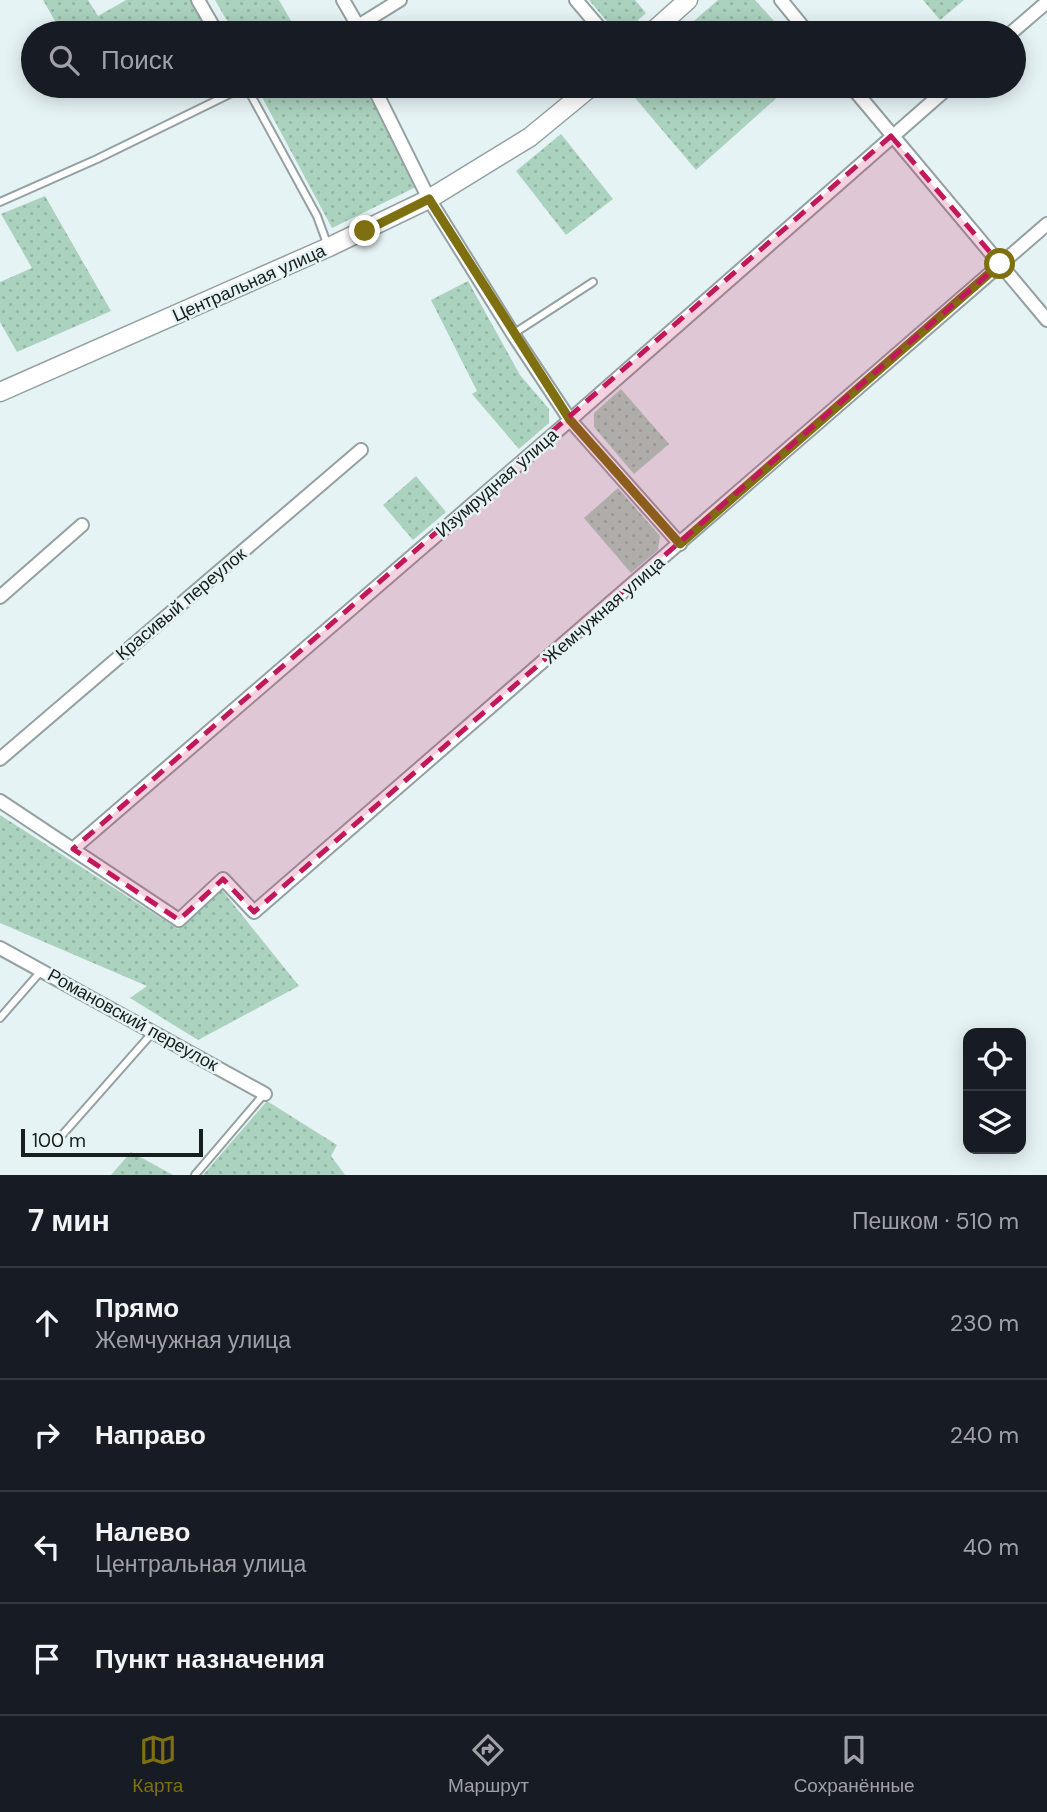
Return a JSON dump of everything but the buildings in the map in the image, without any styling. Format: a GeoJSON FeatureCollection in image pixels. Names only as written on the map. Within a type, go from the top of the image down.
{"type":"FeatureCollection","features":[{"type":"Feature","properties":{"kind":"main road"},"geometry":{"type":"LineString","coordinates":[[664,21],[688,0]]}},
{"type":"Feature","properties":{"kind":"main road","name":"Центральная улица"},"geometry":{"type":"LineString","coordinates":[[0,393],[329,247],[429,199],[530,137],[577,98]]}},
{"type":"Feature","properties":{"kind":"street"},"geometry":{"type":"LineString","coordinates":[[198,0],[210,21]]}},
{"type":"Feature","properties":{"kind":"street"},"geometry":{"type":"LineString","coordinates":[[343,0],[352,21]]}},
{"type":"Feature","properties":{"kind":"street"},"geometry":{"type":"LineString","coordinates":[[368,21],[400,0]]}},
{"type":"Feature","properties":{"kind":"street"},"geometry":{"type":"LineString","coordinates":[[576,0],[594,21]]}},
{"type":"Feature","properties":{"kind":"street"},"geometry":{"type":"LineString","coordinates":[[780,0],[798,21]]}},
{"type":"Feature","properties":{"kind":"street"},"geometry":{"type":"LineString","coordinates":[[1025,21],[1047,2]]}},
{"type":"Feature","properties":{"kind":"street"},"geometry":{"type":"LineString","coordinates":[[379,98],[429,199],[570,420],[680,544]]}},
{"type":"Feature","properties":{"kind":"street"},"geometry":{"type":"LineString","coordinates":[[861,98],[1047,320]]}},
{"type":"Feature","properties":{"kind":"street","name":"Изумрудная улица"},"geometry":{"type":"LineString","coordinates":[[73,849],[570,420],[936,98]]}},
{"type":"Feature","properties":{"kind":"street","name":"Жемчужная улица"},"geometry":{"type":"LineString","coordinates":[[73,849],[179,920],[223,879],[254,912],[1047,224]]}},
{"type":"Feature","properties":{"kind":"street","name":"Красивый переулок"},"geometry":{"type":"LineString","coordinates":[[0,758],[361,450]]}},
{"type":"Feature","properties":{"kind":"street"},"geometry":{"type":"LineString","coordinates":[[0,597],[82,525]]}},
{"type":"Feature","properties":{"kind":"street"},"geometry":{"type":"LineString","coordinates":[[0,801],[73,849]]}},
{"type":"Feature","properties":{"kind":"street","name":"Романовский переулок"},"geometry":{"type":"LineString","coordinates":[[0,948],[265,1094]]}},
{"type":"Feature","properties":{"kind":"lane"},"geometry":{"type":"LineString","coordinates":[[0,202],[97,159],[222,98]]}},
{"type":"Feature","properties":{"kind":"lane"},"geometry":{"type":"LineString","coordinates":[[253,98],[317,216],[329,247]]}},
{"type":"Feature","properties":{"kind":"lane"},"geometry":{"type":"LineString","coordinates":[[513,334],[593,282]]}},
{"type":"Feature","properties":{"kind":"lane"},"geometry":{"type":"LineString","coordinates":[[0,1018],[42,970]]}},
{"type":"Feature","properties":{"kind":"lane"},"geometry":{"type":"LineString","coordinates":[[56,1142],[155,1031]]}},
{"type":"Feature","properties":{"kind":"lane"},"geometry":{"type":"LineString","coordinates":[[195,1175],[265,1094]]}},
{"type":"Feature","properties":{"kind":"highlighted area"},"geometry":{"type":"Polygon","coordinates":[[[891,136],[1000,264],[254,912],[223,879],[179,920],[73,849],[891,136]]]}},
{"type":"Feature","properties":{"kind":"green space"},"geometry":{"type":"Polygon","coordinates":[[[43,0],[88,0],[98,16],[126,0],[190,0],[202,21],[55,21],[43,0]]]}},
{"type":"Feature","properties":{"kind":"green space"},"geometry":{"type":"Polygon","coordinates":[[[215,0],[279,0],[291,21],[227,21],[215,0]]]}},
{"type":"Feature","properties":{"kind":"green space"},"geometry":{"type":"Polygon","coordinates":[[[589,0],[635,0],[646,13],[637,21],[607,21],[589,0]]]}},
{"type":"Feature","properties":{"kind":"green space"},"geometry":{"type":"Polygon","coordinates":[[[718,0],[755,0],[774,21],[694,21],[718,0]]]}},
{"type":"Feature","properties":{"kind":"green space"},"geometry":{"type":"Polygon","coordinates":[[[923,0],[964,0],[940,20],[923,0]]]}},
{"type":"Feature","properties":{"kind":"green space"},"geometry":{"type":"Polygon","coordinates":[[[262,98],[372,98],[416,187],[332,228],[262,98]]]}},
{"type":"Feature","properties":{"kind":"green space"},"geometry":{"type":"Polygon","coordinates":[[[635,98],[777,98],[696,170],[635,98]]]}},
{"type":"Feature","properties":{"kind":"green space"},"geometry":{"type":"Polygon","coordinates":[[[561,134],[613,199],[566,235],[516,171],[561,134]]]}},
{"type":"Feature","properties":{"kind":"green space"},"geometry":{"type":"Polygon","coordinates":[[[45,196],[111,311],[17,352],[0,322],[0,282],[32,268],[1,214],[45,196]]]}},
{"type":"Feature","properties":{"kind":"green space"},"geometry":{"type":"Polygon","coordinates":[[[468,281],[520,375],[549,409],[549,423],[519,449],[472,394],[477,391],[431,300],[468,281]]]}},
{"type":"Feature","properties":{"kind":"green space"},"geometry":{"type":"Polygon","coordinates":[[[621,389],[669,444],[634,474],[594,427],[594,413],[621,389]]]}},
{"type":"Feature","properties":{"kind":"green space"},"geometry":{"type":"Polygon","coordinates":[[[416,476],[446,512],[413,540],[383,505],[416,476]]]}},
{"type":"Feature","properties":{"kind":"green space"},"geometry":{"type":"Polygon","coordinates":[[[618,488],[660,536],[658,550],[631,573],[584,518],[618,488]]]}},
{"type":"Feature","properties":{"kind":"green space"},"geometry":{"type":"Polygon","coordinates":[[[0,815],[178,929],[222,890],[299,986],[198,1040],[130,998],[147,986],[0,923],[0,815]]]}},
{"type":"Feature","properties":{"kind":"green space"},"geometry":{"type":"Polygon","coordinates":[[[267,1101],[337,1145],[331,1156],[345,1175],[203,1175],[267,1101]]]}},
{"type":"Feature","properties":{"kind":"green space"},"geometry":{"type":"Polygon","coordinates":[[[131,1152],[173,1175],[111,1175],[131,1152]]]}},
{"type":"Feature","properties":{"kind":"route"},"geometry":{"type":"LineString","coordinates":[[365,231],[429,199],[570,420],[680,544],[1000,264]]}}]}
